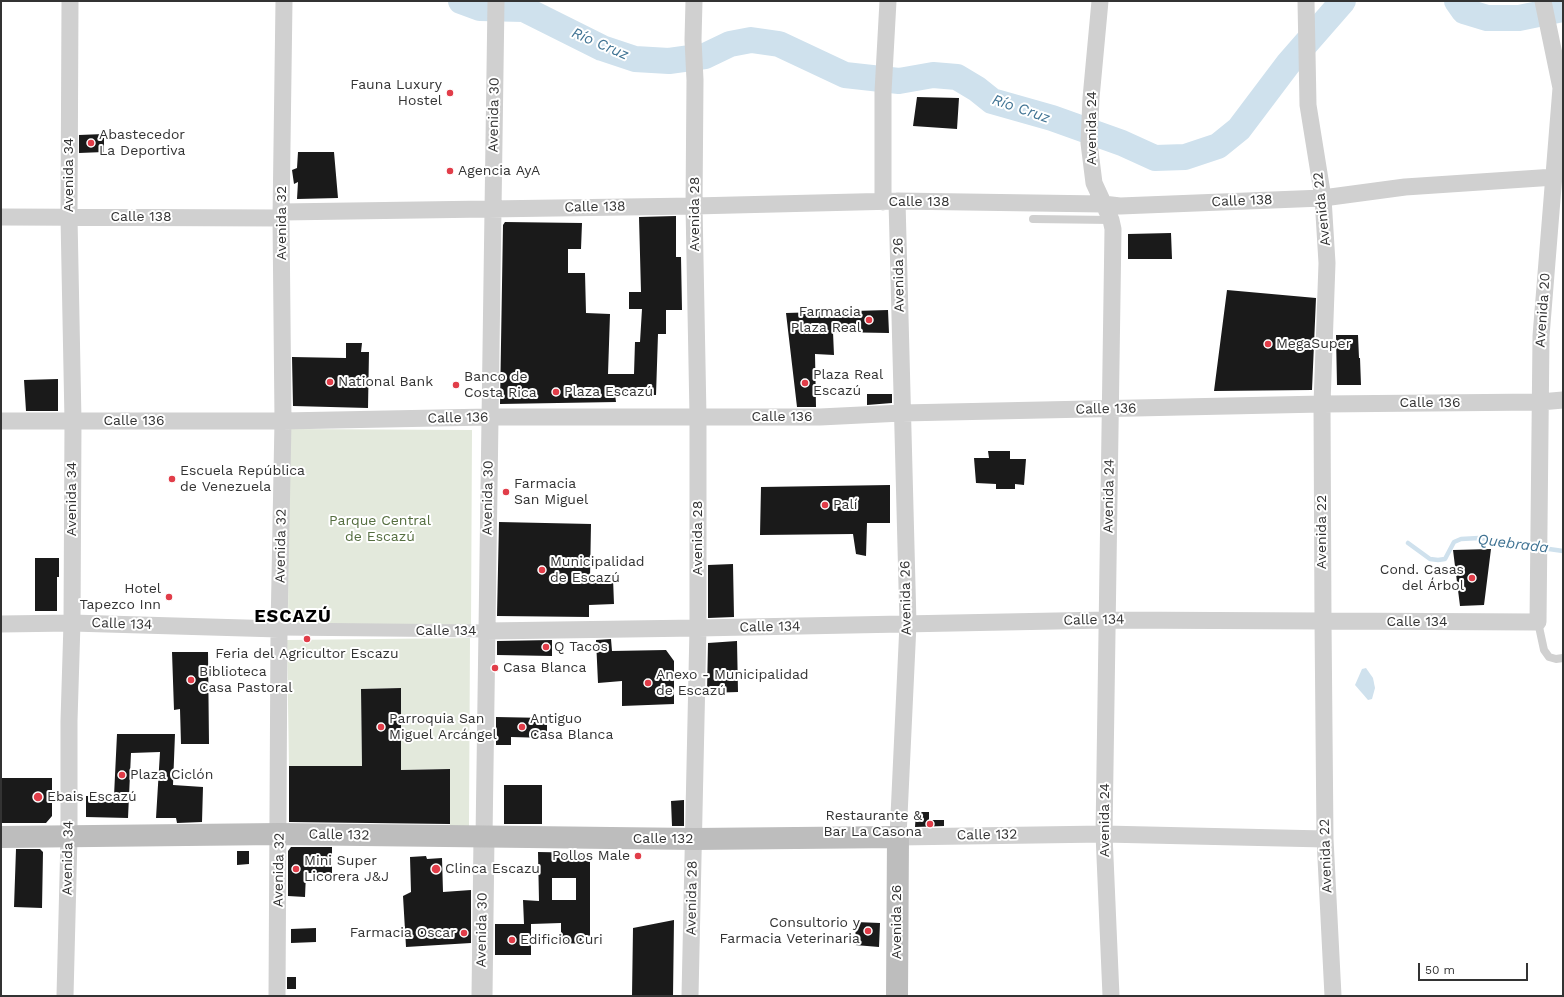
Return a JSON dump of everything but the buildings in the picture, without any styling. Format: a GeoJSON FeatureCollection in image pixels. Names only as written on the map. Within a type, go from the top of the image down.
{"type":"FeatureCollection","features":[{"type":"Feature","properties":{"kind":"main road","name":"Calle 132"},"geometry":{"type":"LineString","coordinates":[[1,837],[279,834],[694,839],[898,837]]}},
{"type":"Feature","properties":{"kind":"main road","name":"Avenida 26"},"geometry":{"type":"LineString","coordinates":[[897,996],[898,837]]}},
{"type":"Feature","properties":{"kind":"street","name":"Avenida 32"},"geometry":{"type":"LineString","coordinates":[[277,996],[283,421],[281,215],[284,1]]}},
{"type":"Feature","properties":{"kind":"street","name":"Avenida 30"},"geometry":{"type":"LineString","coordinates":[[482,996],[496,1]]}},
{"type":"Feature","properties":{"kind":"street","name":"Avenida 28"},"geometry":{"type":"LineString","coordinates":[[690,996],[698,628],[698,416],[694,206],[694,1]]}},
{"type":"Feature","properties":{"kind":"street","name":"Avenida 26"},"geometry":{"type":"LineString","coordinates":[[888,1],[883,92],[902,413],[908,624],[898,837]]}},
{"type":"Feature","properties":{"kind":"street","name":"Avenida 24"},"geometry":{"type":"LineString","coordinates":[[1100,1],[1090,98],[1090,143],[1091,167],[1094,183],[1111,220],[1113,229],[1104,834],[1111,996]]}},
{"type":"Feature","properties":{"kind":"street","name":"Avenida 22"},"geometry":{"type":"LineString","coordinates":[[1306,1],[1308,105],[1323,198],[1327,263],[1322,404],[1323,621],[1325,838],[1333,996]]}},
{"type":"Feature","properties":{"kind":"street","name":"Avenida 20"},"geometry":{"type":"LineString","coordinates":[[1538,622],[1540,336],[1562,88],[1543,1]]}},
{"type":"Feature","properties":{"kind":"street","name":"Avenida 34"},"geometry":{"type":"LineString","coordinates":[[65,996],[72,623],[73,422],[69,217],[70,4]]}},
{"type":"Feature","properties":{"kind":"street","name":"Calle 138"},"geometry":{"type":"LineString","coordinates":[[1,217],[281,215],[493,208],[694,206],[890,201],[1103,204],[1120,206],[1323,198],[1405,187],[1555,177]]}},
{"type":"Feature","properties":{"kind":"street","name":"Calle 136"},"geometry":{"type":"LineString","coordinates":[[1,421],[283,421],[698,416],[820,417],[902,413],[1322,404],[1540,402],[1563,400]]}},
{"type":"Feature","properties":{"kind":"street","name":"Calle 134"},"geometry":{"type":"LineString","coordinates":[[1,624],[72,623],[280,629],[486,631],[1107,620],[1538,622]]}},
{"type":"Feature","properties":{"kind":"street","name":"Calle 132"},"geometry":{"type":"LineString","coordinates":[[898,837],[1104,834],[1325,838]]}},
{"type":"Feature","properties":{"kind":"lane"},"geometry":{"type":"LineString","coordinates":[[1033,219],[1111,220]]}},
{"type":"Feature","properties":{"kind":"lane"},"geometry":{"type":"LineString","coordinates":[[1538,622],[1544,650],[1549,657],[1556,659],[1563,658]]}},
{"type":"Feature","properties":{"kind":"green space","name":"Parque Central de Escazú"},"geometry":{"type":"Polygon","coordinates":[[[289,429],[472,430],[471,628],[288,627],[289,429]]]}},
{"type":"Feature","properties":{"kind":"green space"},"geometry":{"type":"Polygon","coordinates":[[[470,638],[469,826],[450,827],[449,769],[401,770],[400,688],[361,689],[362,766],[289,766],[287,640],[470,638]]]}},
{"type":"Feature","properties":{"kind":"water"},"geometry":{"type":"Polygon","coordinates":[[[1366,668],[1373,678],[1375,688],[1372,699],[1368,700],[1355,685],[1362,669],[1366,668]]]}},
{"type":"Feature","properties":{"kind":"waterway","name":"Río Cruz"},"geometry":{"type":"LineString","coordinates":[[461,1],[480,8],[524,9],[602,48],[635,59],[669,61],[705,56],[730,44],[751,40],[779,44],[845,75],[899,81],[933,75],[957,77],[977,89],[992,101],[1052,118],[1122,143],[1155,158],[1185,157],[1218,146],[1239,129],[1288,64],[1343,1]]}},
{"type":"Feature","properties":{"kind":"waterway","name":"Río Cruz"},"geometry":{"type":"LineString","coordinates":[[1457,1],[1464,11],[1487,18],[1519,18],[1563,9]]}},
{"type":"Feature","properties":{"kind":"waterway","name":"Quebrada"},"geometry":{"type":"LineString","coordinates":[[1408,543],[1430,559],[1438,560],[1445,559],[1454,542],[1461,539],[1479,538],[1489,539],[1499,543],[1526,544],[1535,546]]}},
{"type":"Feature","properties":{"kind":"waterway","name":"Quebrada"},"geometry":{"type":"LineString","coordinates":[[1542,548],[1563,551]]}},
{"type":"Feature","properties":{"kind":"place","name":"Fauna Luxury Hostel"},"geometry":{"type":"Point","coordinates":[450,93]}},
{"type":"Feature","properties":{"kind":"place","name":"Abastecedor La Deportiva"},"geometry":{"type":"Point","coordinates":[91,143]}},
{"type":"Feature","properties":{"kind":"place","name":"Agencia AyA"},"geometry":{"type":"Point","coordinates":[450,171]}},
{"type":"Feature","properties":{"kind":"place","name":"Farmacia Plaza Real"},"geometry":{"type":"Point","coordinates":[869,320]}},
{"type":"Feature","properties":{"kind":"place","name":"MegaSuper"},"geometry":{"type":"Point","coordinates":[1268,344]}},
{"type":"Feature","properties":{"kind":"place","name":"National Bank"},"geometry":{"type":"Point","coordinates":[330,382]}},
{"type":"Feature","properties":{"kind":"place","name":"Plaza Real Escazú"},"geometry":{"type":"Point","coordinates":[805,383]}},
{"type":"Feature","properties":{"kind":"place","name":"Banco de Costa Rica"},"geometry":{"type":"Point","coordinates":[456,385]}},
{"type":"Feature","properties":{"kind":"place","name":"Plaza Escazú"},"geometry":{"type":"Point","coordinates":[556,392]}},
{"type":"Feature","properties":{"kind":"place","name":"Escuela República de Venezuela"},"geometry":{"type":"Point","coordinates":[172,479]}},
{"type":"Feature","properties":{"kind":"place","name":"Farmacia San Miguel"},"geometry":{"type":"Point","coordinates":[506,492]}},
{"type":"Feature","properties":{"kind":"place","name":"Palí"},"geometry":{"type":"Point","coordinates":[825,505]}},
{"type":"Feature","properties":{"kind":"place","name":"Municipalidad de Escazú"},"geometry":{"type":"Point","coordinates":[542,570]}},
{"type":"Feature","properties":{"kind":"place","name":"Cond. Casas del Árbol"},"geometry":{"type":"Point","coordinates":[1472,578]}},
{"type":"Feature","properties":{"kind":"place","name":"Hotel Tapezco Inn"},"geometry":{"type":"Point","coordinates":[169,597]}},
{"type":"Feature","properties":{"kind":"place","name":"Feria del Agricultor Escazu"},"geometry":{"type":"Point","coordinates":[307,639]}},
{"type":"Feature","properties":{"kind":"place","name":"Q Tacos"},"geometry":{"type":"Point","coordinates":[546,647]}},
{"type":"Feature","properties":{"kind":"place","name":"Casa Blanca"},"geometry":{"type":"Point","coordinates":[495,668]}},
{"type":"Feature","properties":{"kind":"place","name":"Biblioteca Casa Pastoral"},"geometry":{"type":"Point","coordinates":[191,680]}},
{"type":"Feature","properties":{"kind":"place","name":"Anexo - Municipalidad de Escazú"},"geometry":{"type":"Point","coordinates":[648,683]}},
{"type":"Feature","properties":{"kind":"place","name":"Parroquia San Miguel Arcángel"},"geometry":{"type":"Point","coordinates":[381,727]}},
{"type":"Feature","properties":{"kind":"place","name":"Antiguo Casa Blanca"},"geometry":{"type":"Point","coordinates":[522,727]}},
{"type":"Feature","properties":{"kind":"place","name":"Plaza Ciclón"},"geometry":{"type":"Point","coordinates":[122,775]}},
{"type":"Feature","properties":{"kind":"place","name":"Ebais Escazú"},"geometry":{"type":"Point","coordinates":[38,797]}},
{"type":"Feature","properties":{"kind":"place","name":"Restaurante & Bar La Casona"},"geometry":{"type":"Point","coordinates":[930,824]}},
{"type":"Feature","properties":{"kind":"place","name":"Pollos Male"},"geometry":{"type":"Point","coordinates":[638,856]}},
{"type":"Feature","properties":{"kind":"place","name":"Mini Super Licorera J&J"},"geometry":{"type":"Point","coordinates":[296,869]}},
{"type":"Feature","properties":{"kind":"place","name":"Clinca Escazu"},"geometry":{"type":"Point","coordinates":[436,869]}},
{"type":"Feature","properties":{"kind":"place","name":"Consultorio y Farmacia Veterinaria"},"geometry":{"type":"Point","coordinates":[868,931]}},
{"type":"Feature","properties":{"kind":"place","name":"Farmacia Oscar"},"geometry":{"type":"Point","coordinates":[464,933]}},
{"type":"Feature","properties":{"kind":"place","name":"Edificio Curi"},"geometry":{"type":"Point","coordinates":[512,940]}},
{"type":"Feature","properties":{"kind":"district","name":"ESCAZÚ"},"geometry":{"type":"Point","coordinates":[293,617]}}]}
